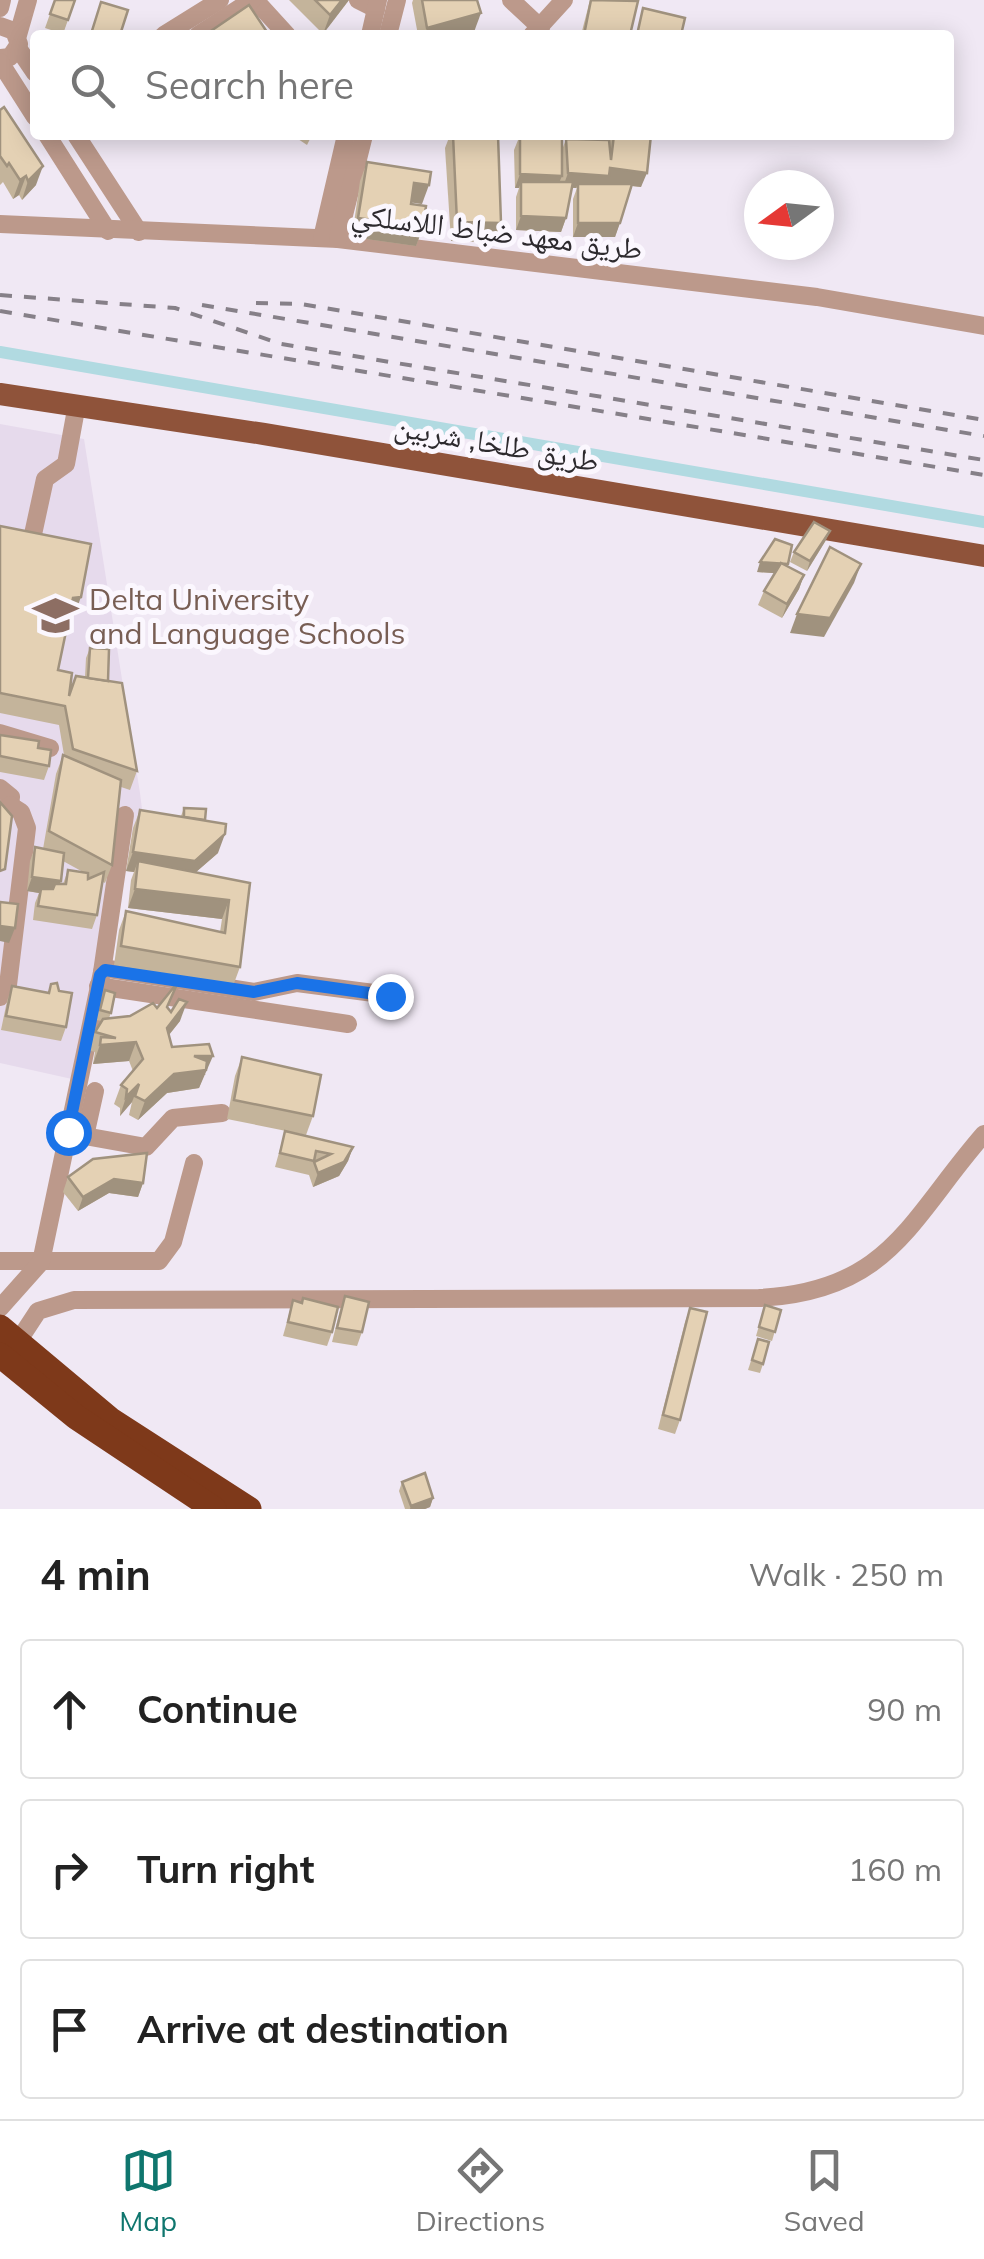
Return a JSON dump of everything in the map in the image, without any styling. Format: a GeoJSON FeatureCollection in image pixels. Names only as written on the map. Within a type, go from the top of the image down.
{"type":"FeatureCollection","features":[{"type":"Feature","properties":{"kind":"highway"},"geometry":{"type":"LineString","coordinates":[[6,1341],[76,1417],[214,1509]]}},
{"type":"Feature","properties":{"kind":"highway"},"geometry":{"type":"LineString","coordinates":[[6,1341],[111,1420],[249,1509]]}},
{"type":"Feature","properties":{"kind":"main road","name":"طريق طلخا, شربين"},"geometry":{"type":"LineString","coordinates":[[0,394],[984,556]]}},
{"type":"Feature","properties":{"kind":"street"},"geometry":{"type":"LineString","coordinates":[[0,8],[2,0]]}},
{"type":"Feature","properties":{"kind":"street"},"geometry":{"type":"LineString","coordinates":[[28,0],[18,42],[10,57],[0,60],[30,109]]}},
{"type":"Feature","properties":{"kind":"street"},"geometry":{"type":"LineString","coordinates":[[172,30],[220,0]]}},
{"type":"Feature","properties":{"kind":"street"},"geometry":{"type":"LineString","coordinates":[[206,30],[254,0],[282,30]]}},
{"type":"Feature","properties":{"kind":"street"},"geometry":{"type":"LineString","coordinates":[[358,0],[377,5],[371,30]]}},
{"type":"Feature","properties":{"kind":"street"},"geometry":{"type":"LineString","coordinates":[[389,30],[397,0]]}},
{"type":"Feature","properties":{"kind":"street"},"geometry":{"type":"LineString","coordinates":[[511,0],[535,30]]}},
{"type":"Feature","properties":{"kind":"street"},"geometry":{"type":"LineString","coordinates":[[537,30],[557,3]]}},
{"type":"Feature","properties":{"kind":"street"},"geometry":{"type":"LineString","coordinates":[[0,26],[18,42],[30,65]]}},
{"type":"Feature","properties":{"kind":"street"},"geometry":{"type":"LineString","coordinates":[[50,140],[108,231]]}},
{"type":"Feature","properties":{"kind":"street"},"geometry":{"type":"LineString","coordinates":[[79,140],[140,232]]}},
{"type":"Feature","properties":{"kind":"street"},"geometry":{"type":"LineString","coordinates":[[330,238],[345,140]]}},
{"type":"Feature","properties":{"kind":"street"},"geometry":{"type":"LineString","coordinates":[[330,238],[362,140]]}},
{"type":"Feature","properties":{"kind":"street","name":"طريق معهد ضباط اللاسلكي"},"geometry":{"type":"LineString","coordinates":[[0,224],[330,238],[817,297],[984,326]]}},
{"type":"Feature","properties":{"kind":"street"},"geometry":{"type":"LineString","coordinates":[[31,539],[45,479],[66,464],[77,404]]}},
{"type":"Feature","properties":{"kind":"street"},"geometry":{"type":"LineString","coordinates":[[0,734],[50,748]]}},
{"type":"Feature","properties":{"kind":"street"},"geometry":{"type":"LineString","coordinates":[[0,788],[10,794],[5,808],[21,812],[27,828],[8,984],[0,997]]}},
{"type":"Feature","properties":{"kind":"street"},"geometry":{"type":"LineString","coordinates":[[77,1134],[100,979],[117,924],[125,815]]}},
{"type":"Feature","properties":{"kind":"street"},"geometry":{"type":"LineString","coordinates":[[100,979],[109,969],[254,992],[297,983],[390,996]]}},
{"type":"Feature","properties":{"kind":"street"},"geometry":{"type":"LineString","coordinates":[[100,979],[348,1024]]}},
{"type":"Feature","properties":{"kind":"street"},"geometry":{"type":"LineString","coordinates":[[0,1308],[42,1262],[77,1134],[94,1091]]}},
{"type":"Feature","properties":{"kind":"street"},"geometry":{"type":"LineString","coordinates":[[77,1134],[146,1147],[173,1118],[222,1113]]}},
{"type":"Feature","properties":{"kind":"street"},"geometry":{"type":"LineString","coordinates":[[6,1341],[38,1310],[74,1300],[759,1298],[798,1294],[856,1276],[886,1254],[919,1219],[984,1134]]}},
{"type":"Feature","properties":{"kind":"street"},"geometry":{"type":"LineString","coordinates":[[0,1262],[159,1261],[173,1242],[194,1163]]}},
{"type":"Feature","properties":{"kind":"shaded area","name":"Delta University and Language Schools"},"geometry":{"type":"Polygon","coordinates":[[[0,424],[84,439],[144,825],[120,845],[72,1079],[0,1063],[0,424]]]}},
{"type":"Feature","properties":{"kind":"building"},"geometry":{"type":"Polygon","coordinates":[[[55,0],[75,0],[68,20],[50,14],[55,0]]]}},
{"type":"Feature","properties":{"kind":"building"},"geometry":{"type":"Polygon","coordinates":[[[315,0],[342,0],[330,15],[315,0]]]}},
{"type":"Feature","properties":{"kind":"building"},"geometry":{"type":"Polygon","coordinates":[[[422,0],[477,0],[481,13],[427,28],[422,0]]]}},
{"type":"Feature","properties":{"kind":"building"},"geometry":{"type":"Polygon","coordinates":[[[591,0],[638,1],[631,30],[585,30],[591,0]]]}},
{"type":"Feature","properties":{"kind":"building"},"geometry":{"type":"Polygon","coordinates":[[[101,2],[128,10],[122,30],[92,30],[101,2]]]}},
{"type":"Feature","properties":{"kind":"building"},"geometry":{"type":"Polygon","coordinates":[[[249,5],[266,30],[212,30],[249,5]]]}},
{"type":"Feature","properties":{"kind":"building"},"geometry":{"type":"Polygon","coordinates":[[[643,8],[685,18],[682,30],[638,30],[643,8]]]}},
{"type":"Feature","properties":{"kind":"building"},"geometry":{"type":"Polygon","coordinates":[[[4,107],[43,166],[28,181],[26,176],[20,180],[0,156],[0,110],[4,107]]]}},
{"type":"Feature","properties":{"kind":"building"},"geometry":{"type":"Polygon","coordinates":[[[453,140],[498,140],[501,223],[457,222],[453,140]]]}},
{"type":"Feature","properties":{"kind":"building"},"geometry":{"type":"Polygon","coordinates":[[[520,140],[562,140],[562,176],[520,174],[520,140]]]}},
{"type":"Feature","properties":{"kind":"building"},"geometry":{"type":"Polygon","coordinates":[[[566,140],[609,140],[611,160],[613,140],[650,140],[647,173],[610,168],[609,176],[568,173],[566,140]]]}},
{"type":"Feature","properties":{"kind":"building"},"geometry":{"type":"Polygon","coordinates":[[[367,162],[431,172],[429,185],[414,183],[411,204],[426,206],[423,227],[358,218],[367,162]]]}},
{"type":"Feature","properties":{"kind":"building"},"geometry":{"type":"Polygon","coordinates":[[[521,182],[573,182],[566,218],[521,216],[521,182]]]}},
{"type":"Feature","properties":{"kind":"building"},"geometry":{"type":"Polygon","coordinates":[[[578,184],[632,184],[620,223],[578,223],[578,184]]]}},
{"type":"Feature","properties":{"kind":"building"},"geometry":{"type":"Polygon","coordinates":[[[814,522],[830,531],[810,561],[794,552],[814,522]]]}},
{"type":"Feature","properties":{"kind":"building"},"geometry":{"type":"Polygon","coordinates":[[[0,526],[91,544],[81,597],[73,598],[58,670],[72,673],[69,696],[76,676],[122,683],[137,771],[73,749],[65,706],[0,693],[0,526]]]}},
{"type":"Feature","properties":{"kind":"building"},"geometry":{"type":"Polygon","coordinates":[[[775,539],[792,545],[788,564],[760,562],[775,539]]]}},
{"type":"Feature","properties":{"kind":"building"},"geometry":{"type":"Polygon","coordinates":[[[830,547],[861,564],[830,618],[797,614],[830,547]]]}},
{"type":"Feature","properties":{"kind":"building"},"geometry":{"type":"Polygon","coordinates":[[[781,563],[804,575],[787,604],[764,591],[781,563]]]}},
{"type":"Feature","properties":{"kind":"building"},"geometry":{"type":"Polygon","coordinates":[[[90,648],[109,649],[108,681],[88,678],[90,648]]]}},
{"type":"Feature","properties":{"kind":"building"},"geometry":{"type":"Polygon","coordinates":[[[0,735],[39,741],[38,748],[51,750],[49,766],[0,756],[0,735]]]}},
{"type":"Feature","properties":{"kind":"building"},"geometry":{"type":"Polygon","coordinates":[[[63,755],[121,780],[112,865],[49,831],[63,755]]]}},
{"type":"Feature","properties":{"kind":"building"},"geometry":{"type":"Polygon","coordinates":[[[0,802],[12,816],[5,869],[0,871],[0,802]]]}},
{"type":"Feature","properties":{"kind":"building"},"geometry":{"type":"Polygon","coordinates":[[[184,808],[206,809],[205,820],[184,817],[184,808]]]}},
{"type":"Feature","properties":{"kind":"building"},"geometry":{"type":"Polygon","coordinates":[[[140,810],[226,824],[225,834],[195,861],[133,852],[140,810]]]}},
{"type":"Feature","properties":{"kind":"building"},"geometry":{"type":"Polygon","coordinates":[[[35,847],[64,853],[61,881],[32,877],[35,847]]]}},
{"type":"Feature","properties":{"kind":"building"},"geometry":{"type":"Polygon","coordinates":[[[138,861],[250,883],[240,967],[121,946],[126,911],[225,933],[229,900],[135,889],[138,861]]]}},
{"type":"Feature","properties":{"kind":"building"},"geometry":{"type":"Polygon","coordinates":[[[68,870],[88,873],[88,879],[104,872],[97,915],[38,906],[41,889],[66,884],[68,870]]]}},
{"type":"Feature","properties":{"kind":"building"},"geometry":{"type":"Polygon","coordinates":[[[0,902],[18,904],[15,928],[0,926],[0,902]]]}},
{"type":"Feature","properties":{"kind":"building"},"geometry":{"type":"Polygon","coordinates":[[[178,982],[167,1007],[171,1012],[179,999],[187,1002],[167,1028],[172,1047],[209,1044],[213,1056],[194,1056],[207,1061],[206,1070],[174,1074],[145,1101],[135,1096],[139,1084],[126,1097],[127,1089],[121,1085],[143,1059],[136,1042],[100,1045],[101,1037],[116,1038],[95,1032],[103,1019],[130,1016],[153,1003],[157,1008],[178,982]]]}},
{"type":"Feature","properties":{"kind":"building"},"geometry":{"type":"Polygon","coordinates":[[[57,983],[59,991],[72,993],[66,1027],[6,1016],[12,986],[49,993],[51,984],[57,983]]]}},
{"type":"Feature","properties":{"kind":"building"},"geometry":{"type":"Polygon","coordinates":[[[105,990],[115,993],[111,1013],[100,1010],[105,990]]]}},
{"type":"Feature","properties":{"kind":"building"},"geometry":{"type":"Polygon","coordinates":[[[242,1057],[321,1075],[313,1116],[234,1100],[242,1057]]]}},
{"type":"Feature","properties":{"kind":"building"},"geometry":{"type":"Polygon","coordinates":[[[285,1131],[353,1147],[344,1162],[318,1173],[314,1162],[331,1154],[316,1151],[314,1161],[280,1153],[285,1131]]]}},
{"type":"Feature","properties":{"kind":"building"},"geometry":{"type":"Polygon","coordinates":[[[147,1153],[143,1183],[114,1179],[83,1197],[68,1177],[93,1159],[147,1153]]]}},
{"type":"Feature","properties":{"kind":"building"},"geometry":{"type":"Polygon","coordinates":[[[345,1296],[369,1302],[362,1332],[337,1328],[345,1296]]]}},
{"type":"Feature","properties":{"kind":"building"},"geometry":{"type":"Polygon","coordinates":[[[303,1298],[338,1307],[332,1332],[288,1322],[293,1300],[302,1303],[303,1298]]]}},
{"type":"Feature","properties":{"kind":"building"},"geometry":{"type":"Polygon","coordinates":[[[765,1305],[781,1310],[775,1332],[759,1327],[765,1305]]]}},
{"type":"Feature","properties":{"kind":"building"},"geometry":{"type":"Polygon","coordinates":[[[690,1308],[707,1312],[680,1420],[663,1415],[690,1308]]]}},
{"type":"Feature","properties":{"kind":"building"},"geometry":{"type":"Polygon","coordinates":[[[758,1339],[769,1342],[763,1364],[752,1360],[758,1339]]]}},
{"type":"Feature","properties":{"kind":"building"},"geometry":{"type":"Polygon","coordinates":[[[425,1473],[433,1498],[411,1506],[402,1482],[425,1473]]]}},
{"type":"Feature","properties":{"kind":"waterway"},"geometry":{"type":"LineString","coordinates":[[0,352],[984,522]]}},
{"type":"Feature","properties":{"kind":"railway"},"geometry":{"type":"LineString","coordinates":[[0,295],[175,308],[281,344],[984,460]]}},
{"type":"Feature","properties":{"kind":"railway"},"geometry":{"type":"LineString","coordinates":[[256,303],[301,304],[984,420]]}},
{"type":"Feature","properties":{"kind":"railway"},"geometry":{"type":"LineString","coordinates":[[202,305],[984,436]]}},
{"type":"Feature","properties":{"kind":"railway"},"geometry":{"type":"LineString","coordinates":[[0,311],[984,475]]}},
{"type":"Feature","properties":{"kind":"place","name":"Delta University and Language Schools"},"geometry":{"type":"Point","coordinates":[56,616]}},
{"type":"Feature","properties":{"kind":"route"},"geometry":{"type":"LineString","coordinates":[[68,1132],[100,975],[105,970],[254,992],[297,983],[390,996]]}}]}
